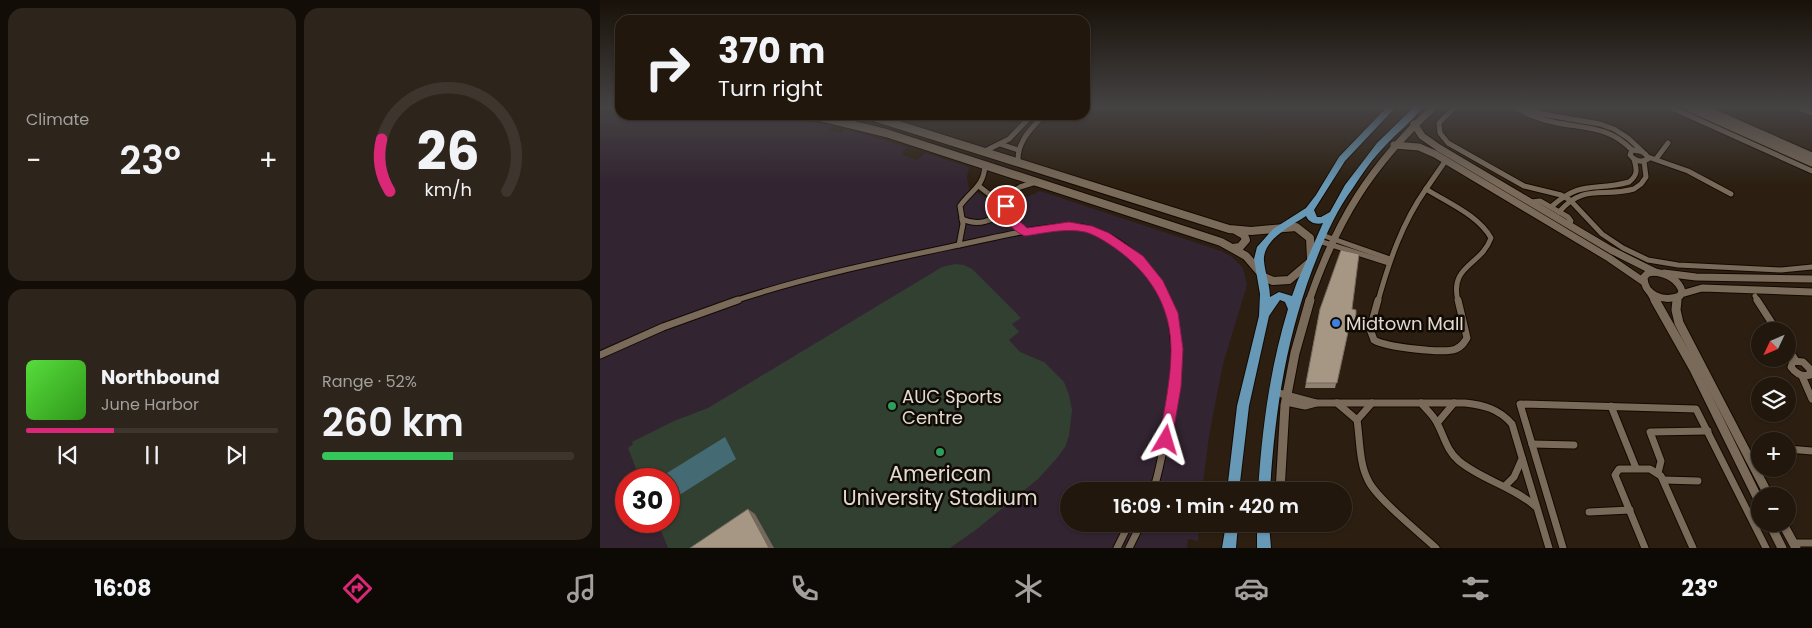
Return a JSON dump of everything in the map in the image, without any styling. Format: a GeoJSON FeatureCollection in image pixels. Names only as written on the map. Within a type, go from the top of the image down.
{"type":"FeatureCollection","features":[{"type":"Feature","properties":{"kind":"main road"},"geometry":{"type":"LineString","coordinates":[[886,134],[986,165],[1233,248],[1252,262],[1268,280],[1284,282],[1294,277],[1310,261],[1311,242],[1308,235],[1296,227],[1237,231]]}},
{"type":"Feature","properties":{"kind":"main road"},"geometry":{"type":"LineString","coordinates":[[930,134],[1244,234],[1246,240],[1240,247],[1233,248]]}},
{"type":"Feature","properties":{"kind":"main road"},"geometry":{"type":"LineString","coordinates":[[1235,482],[1243,406],[1264,316],[1264,294],[1259,259],[1262,247],[1270,236],[1309,210],[1342,159],[1366,134]]}},
{"type":"Feature","properties":{"kind":"main road"},"geometry":{"type":"LineString","coordinates":[[1264,482],[1274,392],[1294,310],[1310,261],[1331,215],[1361,170],[1387,148],[1398,134]]}},
{"type":"Feature","properties":{"kind":"main road"},"geometry":{"type":"LineString","coordinates":[[1309,210],[1311,218],[1316,220],[1331,215]]}},
{"type":"Feature","properties":{"kind":"main road"},"geometry":{"type":"LineString","coordinates":[[1264,316],[1275,298],[1279,296],[1289,299],[1294,310]]}},
{"type":"Feature","properties":{"kind":"main road"},"geometry":{"type":"LineString","coordinates":[[1229,548],[1231,532]]}},
{"type":"Feature","properties":{"kind":"main road"},"geometry":{"type":"LineString","coordinates":[[1264,532],[1264,548]]}},
{"type":"Feature","properties":{"kind":"street"},"geometry":{"type":"LineString","coordinates":[[986,151],[1014,134]]}},
{"type":"Feature","properties":{"kind":"street"},"geometry":{"type":"LineString","coordinates":[[1018,162],[1018,150],[1027,134]]}},
{"type":"Feature","properties":{"kind":"street"},"geometry":{"type":"LineString","coordinates":[[1281,482],[1286,398],[1308,302],[1332,242],[1354,200],[1387,148],[1403,134]]}},
{"type":"Feature","properties":{"kind":"street"},"geometry":{"type":"LineString","coordinates":[[1419,134],[1628,260],[1660,272],[1673,278],[1680,284],[1676,310],[1679,323],[1764,487]]}},
{"type":"Feature","properties":{"kind":"street"},"geometry":{"type":"LineString","coordinates":[[1441,134],[1448,143],[1524,186],[1563,196],[1570,200],[1609,239],[1640,257],[1658,263],[1781,270],[1812,267]]}},
{"type":"Feature","properties":{"kind":"street"},"geometry":{"type":"LineString","coordinates":[[1610,134],[1622,140],[1632,150],[1642,151]]}},
{"type":"Feature","properties":{"kind":"street"},"geometry":{"type":"LineString","coordinates":[[1559,212],[1570,200],[1589,193],[1619,192],[1637,187],[1646,177],[1646,159],[1642,151],[1622,134]]}},
{"type":"Feature","properties":{"kind":"street"},"geometry":{"type":"LineString","coordinates":[[1729,134],[1812,171]]}},
{"type":"Feature","properties":{"kind":"street"},"geometry":{"type":"LineString","coordinates":[[1746,134],[1812,163]]}},
{"type":"Feature","properties":{"kind":"street"},"geometry":{"type":"LineString","coordinates":[[1761,134],[1812,156]]}},
{"type":"Feature","properties":{"kind":"street"},"geometry":{"type":"LineString","coordinates":[[1656,159],[1668,143]]}},
{"type":"Feature","properties":{"kind":"street"},"geometry":{"type":"LineString","coordinates":[[1000,144],[1018,150]]}},
{"type":"Feature","properties":{"kind":"street"},"geometry":{"type":"LineString","coordinates":[[1387,148],[1419,148],[1446,160],[1609,258],[1644,282],[1730,440],[1752,487]]}},
{"type":"Feature","properties":{"kind":"street"},"geometry":{"type":"LineString","coordinates":[[1551,207],[1563,196],[1583,187],[1617,185],[1629,182],[1637,174],[1638,170],[1634,159],[1630,155],[1632,150]]}},
{"type":"Feature","properties":{"kind":"street"},"geometry":{"type":"LineString","coordinates":[[1634,159],[1656,159],[1688,170],[1731,194]]}},
{"type":"Feature","properties":{"kind":"street"},"geometry":{"type":"LineString","coordinates":[[1425,189],[1475,220],[1491,236],[1488,246],[1469,263],[1456,282],[1455,289],[1467,338],[1463,345],[1454,350],[1386,346],[1374,340],[1370,329],[1390,261],[1408,219],[1425,189],[1446,160]]}},
{"type":"Feature","properties":{"kind":"street"},"geometry":{"type":"LineString","coordinates":[[959,245],[962,219],[959,211],[960,206],[965,199],[980,187],[986,165]]}},
{"type":"Feature","properties":{"kind":"street"},"geometry":{"type":"LineString","coordinates":[[980,187],[989,194],[1007,196],[1020,187],[1036,182]]}},
{"type":"Feature","properties":{"kind":"street"},"geometry":{"type":"LineString","coordinates":[[1007,196],[1007,211],[1014,224],[1025,232]]}},
{"type":"Feature","properties":{"kind":"street"},"geometry":{"type":"LineString","coordinates":[[1531,202],[1540,201],[1551,207],[1570,219],[1570,225]]}},
{"type":"Feature","properties":{"kind":"street"},"geometry":{"type":"LineString","coordinates":[[962,219],[970,223],[981,224],[1007,211]]}},
{"type":"Feature","properties":{"kind":"street"},"geometry":{"type":"LineString","coordinates":[[600,355],[677,321],[798,282],[959,245],[1025,232],[1069,226],[1097,232],[1121,245],[1139,259],[1164,293],[1175,324],[1177,362],[1164,452],[1155,482]]}},
{"type":"Feature","properties":{"kind":"street"},"geometry":{"type":"LineString","coordinates":[[1320,238],[1390,261]]}},
{"type":"Feature","properties":{"kind":"street"},"geometry":{"type":"LineString","coordinates":[[1644,282],[1646,274],[1660,272],[1696,277],[1812,279]]}},
{"type":"Feature","properties":{"kind":"street"},"geometry":{"type":"LineString","coordinates":[[1650,292],[1664,299],[1702,288],[1812,292]]}},
{"type":"Feature","properties":{"kind":"street"},"geometry":{"type":"LineString","coordinates":[[1755,296],[1771,322]]}},
{"type":"Feature","properties":{"kind":"street"},"geometry":{"type":"LineString","coordinates":[[1792,368],[1802,376],[1810,375],[1810,369],[1802,362],[1796,360]]}},
{"type":"Feature","properties":{"kind":"street"},"geometry":{"type":"LineString","coordinates":[[1802,376],[1811,397]]}},
{"type":"Feature","properties":{"kind":"street"},"geometry":{"type":"LineString","coordinates":[[1274,392],[1305,406],[1316,403],[1454,403],[1484,405],[1500,412],[1512,424],[1549,548]]}},
{"type":"Feature","properties":{"kind":"street"},"geometry":{"type":"LineString","coordinates":[[1357,420],[1372,402]]}},
{"type":"Feature","properties":{"kind":"street"},"geometry":{"type":"LineString","coordinates":[[1337,403],[1357,420],[1364,468],[1368,481],[1379,494],[1436,548]]}},
{"type":"Feature","properties":{"kind":"street"},"geometry":{"type":"LineString","coordinates":[[1421,403],[1438,422],[1446,446],[1459,461],[1479,474],[1507,484],[1528,498],[1537,508]]}},
{"type":"Feature","properties":{"kind":"street"},"geometry":{"type":"LineString","coordinates":[[1438,422],[1454,403]]}},
{"type":"Feature","properties":{"kind":"street"},"geometry":{"type":"LineString","coordinates":[[1563,548],[1520,404],[1696,409],[1766,548]]}},
{"type":"Feature","properties":{"kind":"street"},"geometry":{"type":"LineString","coordinates":[[1611,406],[1636,468]]}},
{"type":"Feature","properties":{"kind":"street"},"geometry":{"type":"LineString","coordinates":[[1658,473],[1661,461],[1650,432],[1708,431]]}},
{"type":"Feature","properties":{"kind":"street"},"geometry":{"type":"LineString","coordinates":[[1532,444],[1574,445]]}},
{"type":"Feature","properties":{"kind":"street"},"geometry":{"type":"LineString","coordinates":[[1796,450],[1812,451]]}},
{"type":"Feature","properties":{"kind":"street"},"geometry":{"type":"LineString","coordinates":[[1507,484],[1519,468],[1522,458]]}},
{"type":"Feature","properties":{"kind":"street"},"geometry":{"type":"LineString","coordinates":[[1645,548],[1615,475],[1620,469],[1650,469],[1658,473],[1664,480],[1693,548]]}},
{"type":"Feature","properties":{"kind":"street"},"geometry":{"type":"LineString","coordinates":[[1664,480],[1698,481]]}},
{"type":"Feature","properties":{"kind":"street"},"geometry":{"type":"LineString","coordinates":[[1589,512],[1630,510]]}},
{"type":"Feature","properties":{"kind":"street"},"geometry":{"type":"LineString","coordinates":[[1117,548],[1125,532]]}},
{"type":"Feature","properties":{"kind":"street"},"geometry":{"type":"LineString","coordinates":[[1129,548],[1137,532]]}},
{"type":"Feature","properties":{"kind":"street"},"geometry":{"type":"LineString","coordinates":[[1774,532],[1782,548]]}},
{"type":"Feature","properties":{"kind":"street"},"geometry":{"type":"LineString","coordinates":[[1787,532],[1794,545],[1812,543]]}},
{"type":"Feature","properties":{"kind":"shaded area"},"geometry":{"type":"Polygon","coordinates":[[[600,134],[861,134],[907,147],[902,152],[903,155],[917,160],[925,153],[969,167],[967,178],[969,188],[988,199],[1008,203],[1009,201],[1023,199],[1040,191],[1221,251],[1232,257],[1243,268],[1247,285],[1223,364],[1209,436],[1203,482],[1060,482],[1060,532],[1199,532],[1198,541],[1188,539],[1187,548],[600,548],[600,134]]]}},
{"type":"Feature","properties":{"kind":"green space","name":"AUC Sports Centre"},"geometry":{"type":"Polygon","coordinates":[[[955,264],[964,265],[972,269],[1021,318],[1012,324],[1019,332],[1009,340],[1020,352],[1044,362],[1064,382],[1072,410],[1069,436],[1065,447],[1038,479],[977,529],[950,548],[668,548],[662,533],[680,533],[680,468],[636,468],[628,448],[633,444],[632,442],[674,421],[708,408],[942,267],[955,264]]]}},
{"type":"Feature","properties":{"kind":"water"},"geometry":{"type":"Polygon","coordinates":[[[725,437],[736,459],[680,495],[680,468],[675,468],[725,437]]]}},
{"type":"Feature","properties":{"kind":"building","name":"Midtown Mall"},"geometry":{"type":"Polygon","coordinates":[[[1341,250],[1359,254],[1352,309],[1356,310],[1355,320],[1353,323],[1350,323],[1337,383],[1306,383],[1320,309],[1341,250]]]}},
{"type":"Feature","properties":{"kind":"building"},"geometry":{"type":"Polygon","coordinates":[[[748,509],[769,548],[690,548],[748,509]]]}},
{"type":"Feature","properties":{"kind":"place","name":"Midtown Mall"},"geometry":{"type":"Point","coordinates":[1336,323]}},
{"type":"Feature","properties":{"kind":"place","name":"AUC Sports Centre"},"geometry":{"type":"Point","coordinates":[892,406]}},
{"type":"Feature","properties":{"kind":"place","name":"American University Stadium"},"geometry":{"type":"Point","coordinates":[940,452]}},
{"type":"Feature","properties":{"kind":"route"},"geometry":{"type":"LineString","coordinates":[[1006,206],[1008,216],[1014,224],[1025,232],[1069,226],[1088,229],[1105,236],[1139,259],[1159,284],[1172,313],[1177,349],[1174,387],[1166,440]]}}]}
